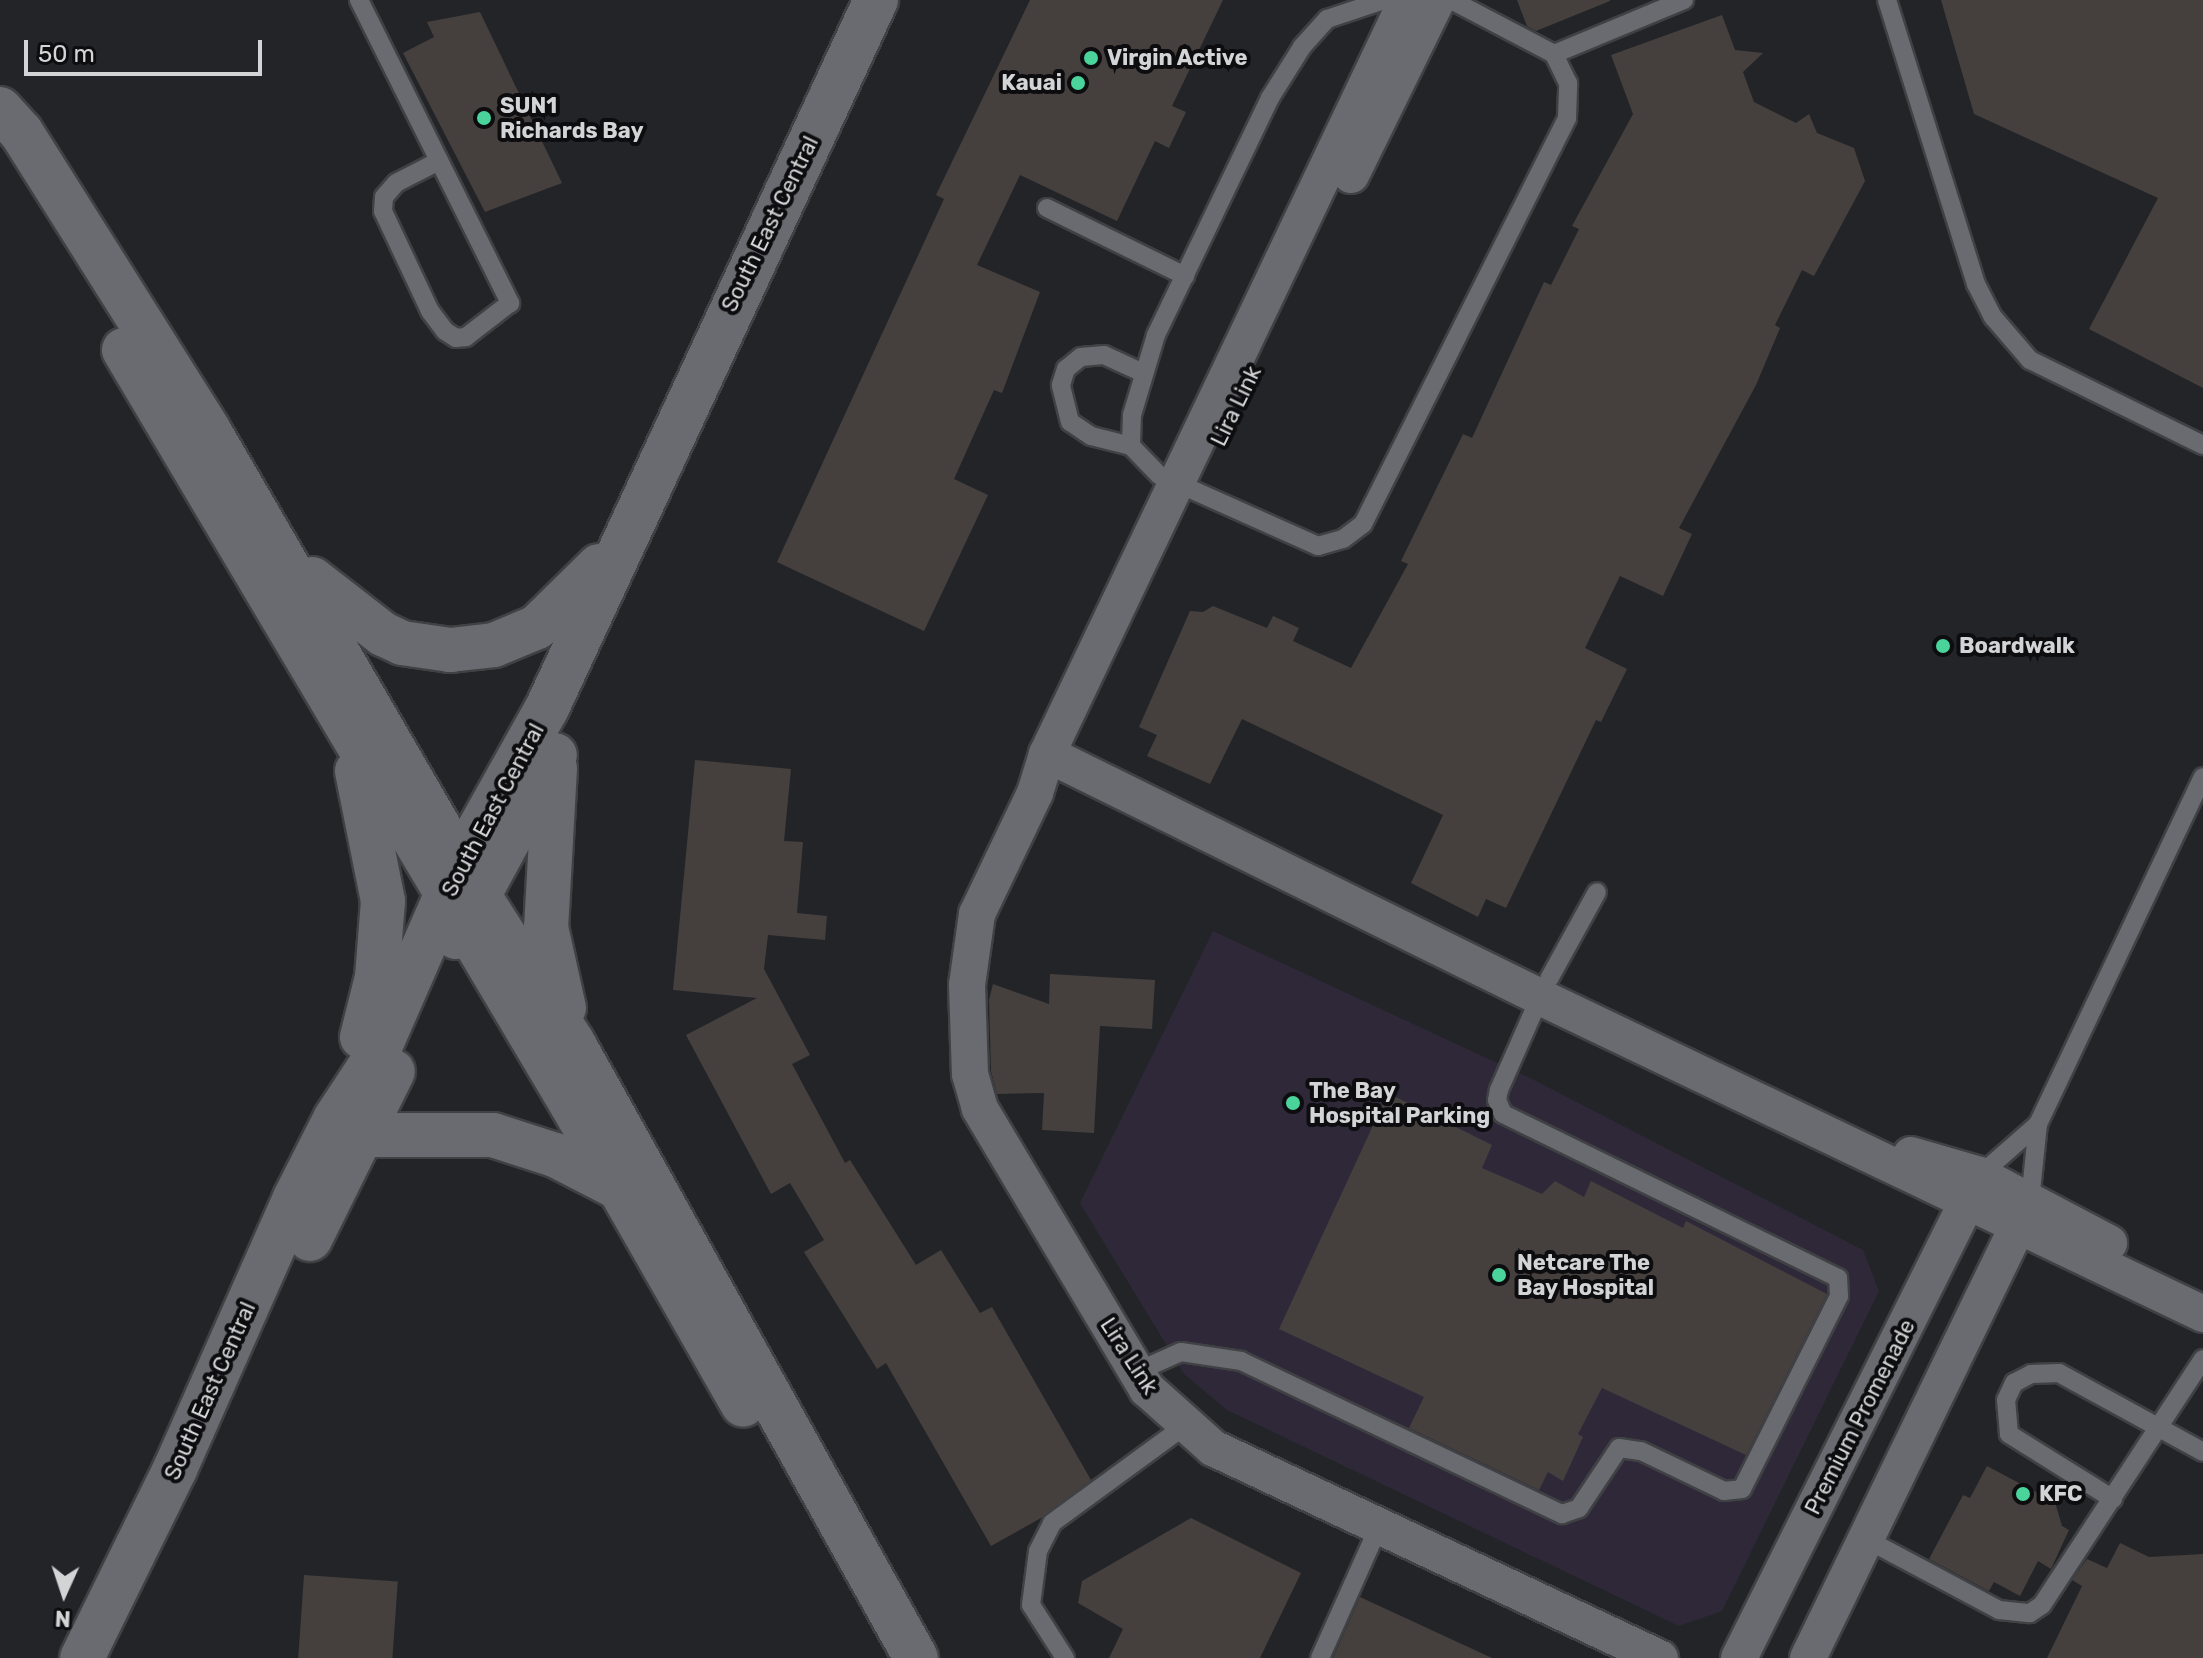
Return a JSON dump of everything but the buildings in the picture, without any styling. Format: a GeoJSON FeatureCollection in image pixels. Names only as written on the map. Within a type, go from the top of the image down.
{"type":"FeatureCollection","features":[{"type":"Feature","properties":{"kind":"street","name":"South East Central"},"geometry":{"type":"LineString","coordinates":[[105,1658],[349,1127],[375,1058],[462,896],[632,520],[876,0]]}},
{"type":"Feature","properties":{"kind":"street","name":"South East Central"},"geometry":{"type":"LineString","coordinates":[[462,896],[556,753],[709,406],[901,0]]}},
{"type":"Feature","properties":{"kind":"street","name":"Lira Link"},"geometry":{"type":"LineString","coordinates":[[1407,0],[1063,748],[1035,793],[977,914],[967,985],[970,1074],[980,1109],[1136,1372],[1183,1427],[1213,1448],[1660,1658]]}},
{"type":"Feature","properties":{"kind":"street","name":"Lira Link"},"geometry":{"type":"LineString","coordinates":[[1186,486],[1437,0]]}},
{"type":"Feature","properties":{"kind":"street"},"geometry":{"type":"LineString","coordinates":[[0,109],[21,132],[277,547],[619,1188],[886,1658]]}},
{"type":"Feature","properties":{"kind":"street"},"geometry":{"type":"LineString","coordinates":[[0,130],[352,740],[462,896],[573,1043],[916,1658]]}},
{"type":"Feature","properties":{"kind":"street"},"geometry":{"type":"LineString","coordinates":[[277,547],[354,617],[383,634],[429,649],[471,649],[516,638],[555,614],[586,583],[632,520]]}},
{"type":"Feature","properties":{"kind":"street"},"geometry":{"type":"LineString","coordinates":[[352,740],[383,901],[381,941],[356,1062],[349,1127],[493,1135],[555,1155],[619,1188]]}},
{"type":"Feature","properties":{"kind":"street"},"geometry":{"type":"LineString","coordinates":[[1063,748],[1151,780],[1544,988]]}},
{"type":"Feature","properties":{"kind":"street"},"geometry":{"type":"LineString","coordinates":[[1063,748],[1544,988],[2025,1213],[2203,1290]]}},
{"type":"Feature","properties":{"kind":"street"},"geometry":{"type":"LineString","coordinates":[[556,753],[546,927],[573,1043]]}},
{"type":"Feature","properties":{"kind":"street","name":"South East Central"},"geometry":{"type":"LineString","coordinates":[[82,1658],[349,1127]]}},
{"type":"Feature","properties":{"kind":"street","name":"Premium Promenade"},"geometry":{"type":"LineString","coordinates":[[1739,1658],[1974,1189]]}},
{"type":"Feature","properties":{"kind":"street"},"geometry":{"type":"LineString","coordinates":[[2025,1213],[2203,1314]]}},
{"type":"Feature","properties":{"kind":"street"},"geometry":{"type":"LineString","coordinates":[[1808,1658],[2025,1213]]}},
{"type":"Feature","properties":{"kind":"lane"},"geometry":{"type":"LineString","coordinates":[[359,0],[437,162],[510,303],[466,337],[456,338],[445,331],[430,311],[383,211],[384,197],[396,183],[437,162]]}},
{"type":"Feature","properties":{"kind":"lane"},"geometry":{"type":"LineString","coordinates":[[1384,0],[1327,19],[1302,47],[1229,176],[1141,372],[1131,446],[1143,464],[1318,546],[1343,539],[1363,524],[1567,118],[1568,83],[1554,54],[1451,0]]}},
{"type":"Feature","properties":{"kind":"lane"},"geometry":{"type":"LineString","coordinates":[[1554,54],[1684,0]]}},
{"type":"Feature","properties":{"kind":"lane"},"geometry":{"type":"LineString","coordinates":[[1887,0],[1976,284],[1993,317],[2030,360],[2203,445]]}},
{"type":"Feature","properties":{"kind":"lane"},"geometry":{"type":"LineString","coordinates":[[1047,208],[1185,276]]}},
{"type":"Feature","properties":{"kind":"lane"},"geometry":{"type":"LineString","coordinates":[[1131,446],[1091,436],[1070,422],[1061,385],[1066,369],[1081,357],[1104,355],[1141,372]]}},
{"type":"Feature","properties":{"kind":"lane"},"geometry":{"type":"LineString","coordinates":[[2025,1213],[2038,1124],[2203,777]]}},
{"type":"Feature","properties":{"kind":"lane"},"geometry":{"type":"LineString","coordinates":[[1136,1372],[1181,1352],[1241,1361],[1562,1514],[1579,1508],[1619,1448],[1641,1451],[1724,1491],[1742,1489],[1839,1296],[1838,1278],[1503,1114],[1499,1090],[1544,988],[1597,892]]}},
{"type":"Feature","properties":{"kind":"lane"},"geometry":{"type":"LineString","coordinates":[[1974,1189],[2038,1124]]}},
{"type":"Feature","properties":{"kind":"lane"},"geometry":{"type":"LineString","coordinates":[[1866,1539],[1999,1610],[2021,1615],[2042,1605],[2203,1359]]}},
{"type":"Feature","properties":{"kind":"lane"},"geometry":{"type":"LineString","coordinates":[[2113,1499],[2009,1434],[2006,1400],[2014,1383],[2031,1374],[2059,1373],[2203,1452]]}},
{"type":"Feature","properties":{"kind":"lane"},"geometry":{"type":"LineString","coordinates":[[1065,1658],[1031,1605],[1038,1551],[1052,1523],[1183,1427]]}},
{"type":"Feature","properties":{"kind":"lane"},"geometry":{"type":"LineString","coordinates":[[1320,1658],[1379,1526]]}},
{"type":"Feature","properties":{"kind":"shaded area","name":"Netcare The Bay Hospital"},"geometry":{"type":"Polygon","coordinates":[[[1213,931],[1534,1080],[1863,1250],[1879,1291],[1722,1611],[1679,1626],[1227,1410],[1184,1374],[1080,1203],[1213,931]]]}},
{"type":"Feature","properties":{"kind":"place","name":"Virgin Active"},"geometry":{"type":"Point","coordinates":[1091,58]}},
{"type":"Feature","properties":{"kind":"place","name":"Kauai"},"geometry":{"type":"Point","coordinates":[1078,83]}},
{"type":"Feature","properties":{"kind":"place","name":"SUN1 Richards Bay"},"geometry":{"type":"Point","coordinates":[484,118]}},
{"type":"Feature","properties":{"kind":"place","name":"Boardwalk"},"geometry":{"type":"Point","coordinates":[1943,646]}},
{"type":"Feature","properties":{"kind":"place","name":"The Bay Hospital Parking"},"geometry":{"type":"Point","coordinates":[1293,1103]}},
{"type":"Feature","properties":{"kind":"place","name":"Netcare The Bay Hospital"},"geometry":{"type":"Point","coordinates":[1499,1275]}},
{"type":"Feature","properties":{"kind":"place","name":"KFC"},"geometry":{"type":"Point","coordinates":[2023,1494]}}]}
